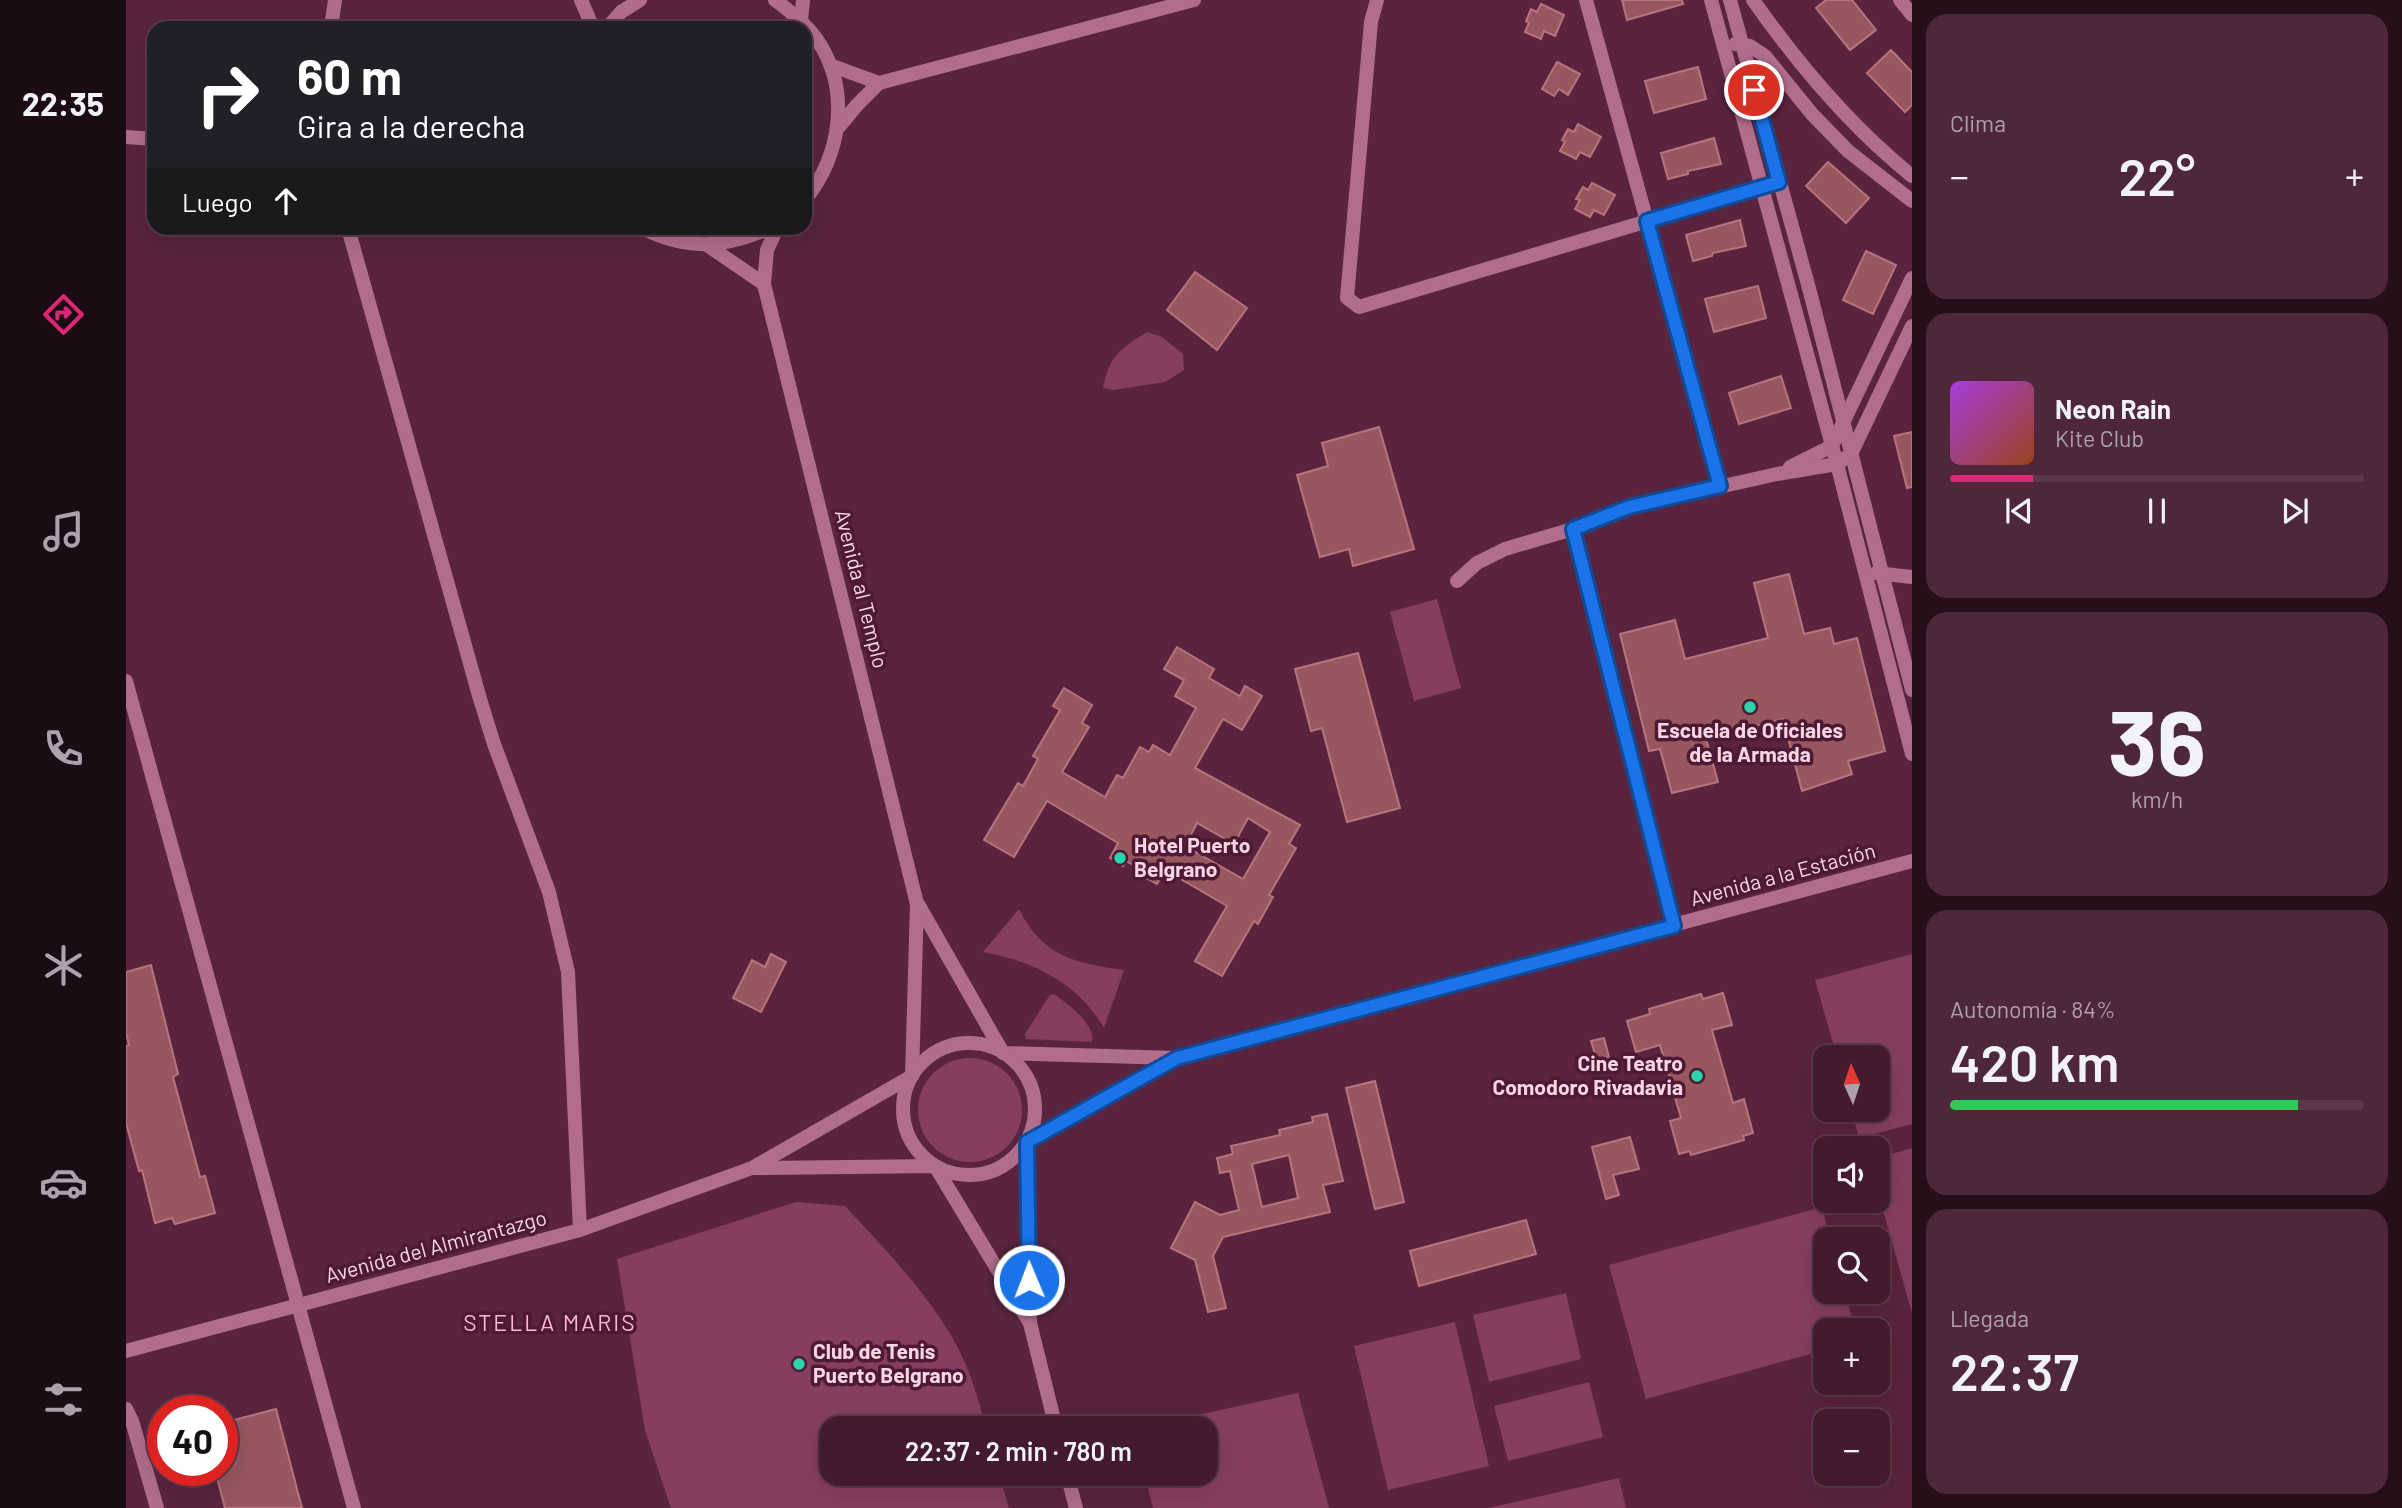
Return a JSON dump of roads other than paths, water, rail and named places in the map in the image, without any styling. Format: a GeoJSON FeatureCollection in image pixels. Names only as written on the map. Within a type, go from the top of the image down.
{"type":"FeatureCollection","features":[{"type":"Feature","properties":{"kind":"street"},"geometry":{"type":"LineString","coordinates":[[332,21],[335,0]]}},
{"type":"Feature","properties":{"kind":"street"},"geometry":{"type":"LineString","coordinates":[[581,0],[590,21]]}},
{"type":"Feature","properties":{"kind":"street"},"geometry":{"type":"LineString","coordinates":[[613,21],[621,12],[640,0]]}},
{"type":"Feature","properties":{"kind":"street"},"geometry":{"type":"LineString","coordinates":[[775,0],[801,20]]}},
{"type":"Feature","properties":{"kind":"street"},"geometry":{"type":"LineString","coordinates":[[801,20],[803,0]]}},
{"type":"Feature","properties":{"kind":"street"},"geometry":{"type":"LineString","coordinates":[[838,128],[857,104],[879,83],[1194,0]]}},
{"type":"Feature","properties":{"kind":"street"},"geometry":{"type":"LineString","coordinates":[[1377,0],[1371,22],[1347,298],[1359,307],[1779,182]]}},
{"type":"Feature","properties":{"kind":"street"},"geometry":{"type":"LineString","coordinates":[[1586,0],[1720,486]]}},
{"type":"Feature","properties":{"kind":"street"},"geometry":{"type":"LineString","coordinates":[[1711,0],[1837,464],[1912,754]]}},
{"type":"Feature","properties":{"kind":"street"},"geometry":{"type":"LineString","coordinates":[[1730,0],[1912,690]]}},
{"type":"Feature","properties":{"kind":"street"},"geometry":{"type":"LineString","coordinates":[[1753,0],[1863,133],[1912,176]]}},
{"type":"Feature","properties":{"kind":"street"},"geometry":{"type":"LineString","coordinates":[[1900,0],[1912,15]]}},
{"type":"Feature","properties":{"kind":"street"},"geometry":{"type":"LineString","coordinates":[[812,34],[830,65],[838,96],[838,128],[832,156],[812,192]]}},
{"type":"Feature","properties":{"kind":"street"},"geometry":{"type":"LineString","coordinates":[[1724,45],[1742,44],[1765,56],[1812,114],[1849,151],[1912,201]]}},
{"type":"Feature","properties":{"kind":"street"},"geometry":{"type":"LineString","coordinates":[[830,65],[879,83]]}},
{"type":"Feature","properties":{"kind":"street"},"geometry":{"type":"LineString","coordinates":[[126,137],[147,138]]}},
{"type":"Feature","properties":{"kind":"street"},"geometry":{"type":"LineString","coordinates":[[350,235],[480,699],[559,926],[568,972],[580,1230]]}},
{"type":"Feature","properties":{"kind":"street"},"geometry":{"type":"LineString","coordinates":[[658,235],[682,243],[707,245],[753,235]]}},
{"type":"Feature","properties":{"kind":"street","name":"Avenida al Templo"},"geometry":{"type":"LineString","coordinates":[[774,235],[767,250],[764,284],[917,904]]}},
{"type":"Feature","properties":{"kind":"street"},"geometry":{"type":"LineString","coordinates":[[707,245],[764,284]]}},
{"type":"Feature","properties":{"kind":"street"},"geometry":{"type":"LineString","coordinates":[[1777,474],[1832,446],[1912,278]]}},
{"type":"Feature","properties":{"kind":"street"},"geometry":{"type":"LineString","coordinates":[[1457,581],[1477,563],[1505,549],[1573,529],[1629,507],[1777,474],[1837,464],[1851,454],[1912,326]]}},
{"type":"Feature","properties":{"kind":"street"},"geometry":{"type":"LineString","coordinates":[[1573,529],[1674,926]]}},
{"type":"Feature","properties":{"kind":"street"},"geometry":{"type":"LineString","coordinates":[[1865,572],[1912,577]]}},
{"type":"Feature","properties":{"kind":"street"},"geometry":{"type":"LineString","coordinates":[[126,681],[354,1508]]}},
{"type":"Feature","properties":{"kind":"street","name":"Avenida a la Estación"},"geometry":{"type":"LineString","coordinates":[[1177,1058],[1912,862]]}},
{"type":"Feature","properties":{"kind":"street"},"geometry":{"type":"LineString","coordinates":[[917,904],[1003,1053]]}},
{"type":"Feature","properties":{"kind":"street"},"geometry":{"type":"LineString","coordinates":[[917,904],[912,1076],[904,1098],[903,1114],[906,1130],[918,1151],[935,1166],[1030,1323]]}},
{"type":"Feature","properties":{"kind":"street"},"geometry":{"type":"LineString","coordinates":[[752,1168],[912,1076],[929,1057],[953,1046],[979,1044],[1003,1053],[1019,1066],[1033,1092],[1035,1103],[1034,1123],[1027,1142],[1030,1323],[1053,1416]]}},
{"type":"Feature","properties":{"kind":"street"},"geometry":{"type":"LineString","coordinates":[[1003,1053],[1177,1058]]}},
{"type":"Feature","properties":{"kind":"street"},"geometry":{"type":"LineString","coordinates":[[752,1168],[935,1166],[962,1175],[991,1172],[1008,1163],[1027,1142],[1177,1058]]}},
{"type":"Feature","properties":{"kind":"street","name":"Avenida del Almirantazgo"},"geometry":{"type":"LineString","coordinates":[[126,1351],[580,1230],[752,1168]]}},
{"type":"Feature","properties":{"kind":"street"},"geometry":{"type":"LineString","coordinates":[[126,1409],[156,1508]]}},
{"type":"Feature","properties":{"kind":"street"},"geometry":{"type":"LineString","coordinates":[[1070,1486],[1076,1508]]}},
{"type":"Feature","properties":{"kind":"place","name":"Escuela de Oficiales de la Armada"},"geometry":{"type":"Point","coordinates":[1750,707]}},
{"type":"Feature","properties":{"kind":"place","name":"Hotel Puerto Belgrano"},"geometry":{"type":"Point","coordinates":[1120,858]}},
{"type":"Feature","properties":{"kind":"place","name":"Cine Teatro Comodoro Rivadavia"},"geometry":{"type":"Point","coordinates":[1697,1076]}},
{"type":"Feature","properties":{"kind":"place","name":"Club de Tenis Puerto Belgrano"},"geometry":{"type":"Point","coordinates":[799,1364]}},
{"type":"Feature","properties":{"kind":"district","name":"STELLA MARIS"},"geometry":{"type":"Point","coordinates":[550,1323]}}]}
